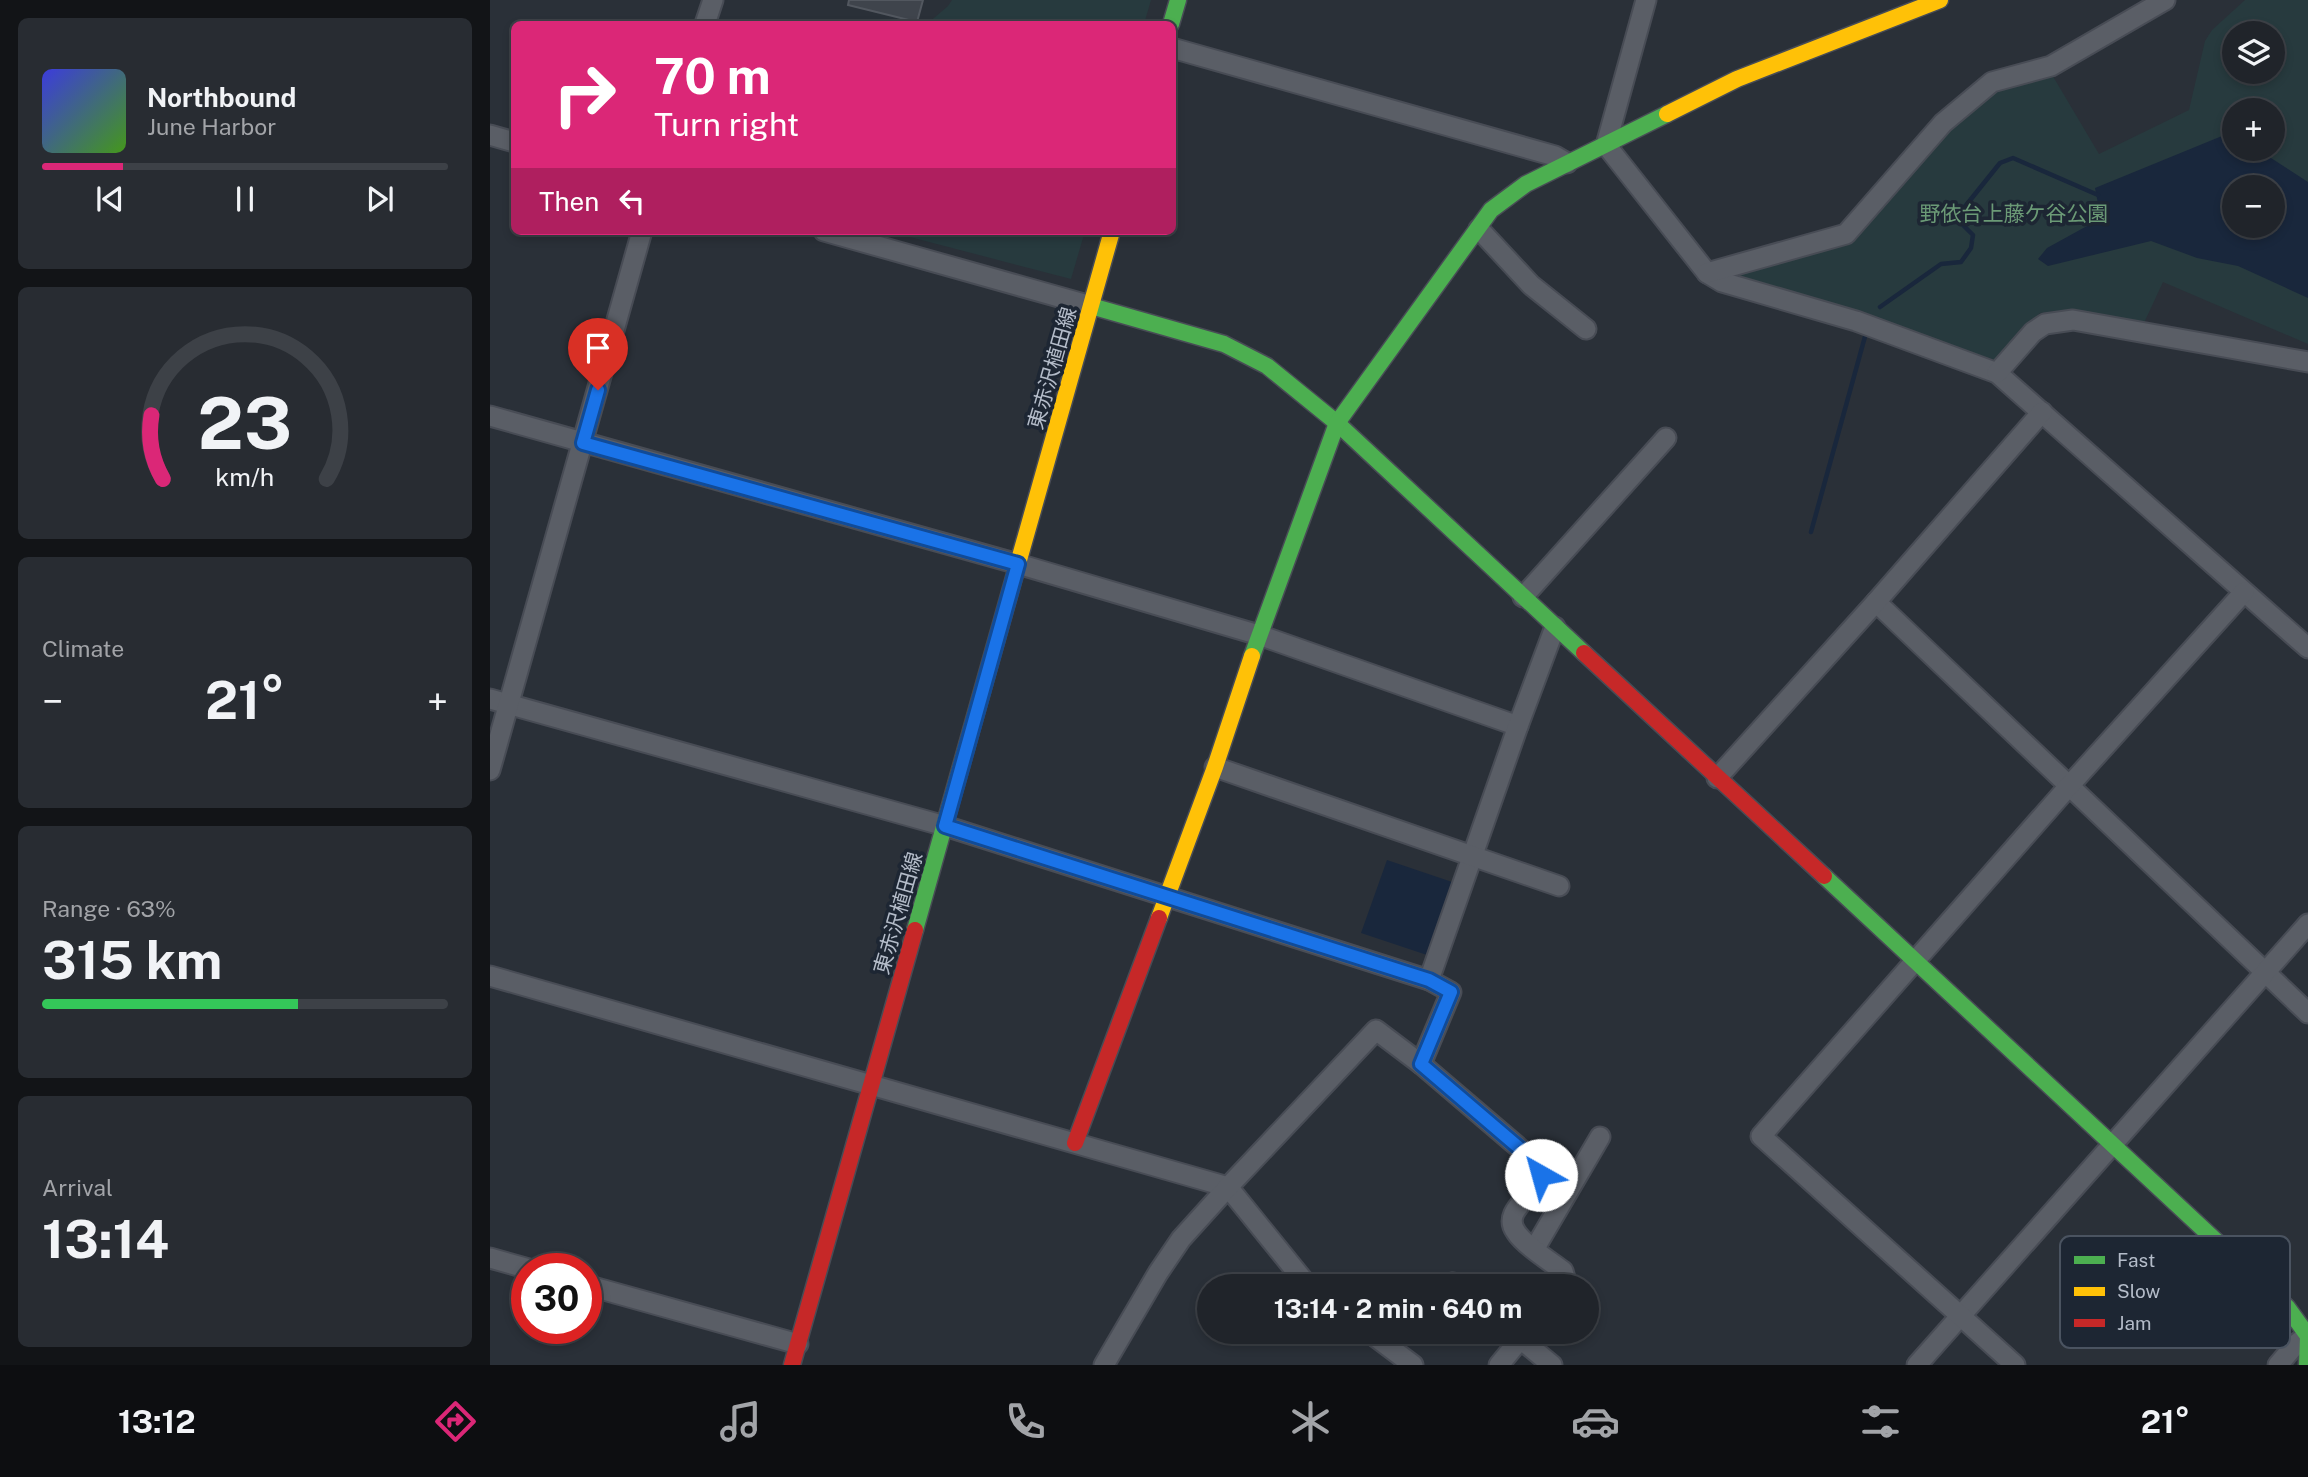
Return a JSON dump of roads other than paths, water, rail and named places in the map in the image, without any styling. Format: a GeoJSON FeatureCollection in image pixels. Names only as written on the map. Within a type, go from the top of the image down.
{"type":"FeatureCollection","features":[{"type":"Feature","properties":{"kind":"street"},"geometry":{"type":"LineString","coordinates":[[706,21],[713,0]]}},
{"type":"Feature","properties":{"kind":"street"},"geometry":{"type":"LineString","coordinates":[[1172,21],[1178,0]]}},
{"type":"Feature","properties":{"kind":"street"},"geometry":{"type":"LineString","coordinates":[[1606,145],[1646,0]]}},
{"type":"Feature","properties":{"kind":"street"},"geometry":{"type":"LineString","coordinates":[[1075,1143],[1215,767],[1259,635],[1336,423],[1491,210],[1517,191],[1567,163],[1737,79],[1940,0]]}},
{"type":"Feature","properties":{"kind":"street"},"geometry":{"type":"LineString","coordinates":[[1707,273],[1846,234],[1944,122],[1992,82],[2051,66],[2165,0]]}},
{"type":"Feature","properties":{"kind":"street"},"geometry":{"type":"LineString","coordinates":[[1176,49],[1555,156],[1567,163]]}},
{"type":"Feature","properties":{"kind":"street"},"geometry":{"type":"LineString","coordinates":[[490,135],[511,141]]}},
{"type":"Feature","properties":{"kind":"street"},"geometry":{"type":"LineString","coordinates":[[1606,145],[1707,273],[1722,282],[1856,321],[1997,373],[2308,649]]}},
{"type":"Feature","properties":{"kind":"street"},"geometry":{"type":"LineString","coordinates":[[1479,229],[1531,285],[1586,329]]}},
{"type":"Feature","properties":{"kind":"street"},"geometry":{"type":"LineString","coordinates":[[490,770],[499,701],[583,443],[641,235]]}},
{"type":"Feature","properties":{"kind":"street"},"geometry":{"type":"LineString","coordinates":[[838,235],[1224,344],[1267,366],[1336,423],[2211,1236]]}},
{"type":"Feature","properties":{"kind":"street","name":"東赤沢植田線"},"geometry":{"type":"LineString","coordinates":[[792,1365],[1111,235]]}},
{"type":"Feature","properties":{"kind":"street"},"geometry":{"type":"LineString","coordinates":[[1997,373],[2034,332],[2045,324],[2073,320],[2308,362]]}},
{"type":"Feature","properties":{"kind":"street"},"geometry":{"type":"LineString","coordinates":[[1717,778],[2042,412]]}},
{"type":"Feature","properties":{"kind":"street"},"geometry":{"type":"LineString","coordinates":[[490,416],[1018,564],[1259,635],[1518,726]]}},
{"type":"Feature","properties":{"kind":"street"},"geometry":{"type":"LineString","coordinates":[[1524,597],[1666,438]]}},
{"type":"Feature","properties":{"kind":"street"},"geometry":{"type":"LineString","coordinates":[[2015,1365],[1760,1136],[2244,592]]}},
{"type":"Feature","properties":{"kind":"street"},"geometry":{"type":"LineString","coordinates":[[1876,602],[2308,1013]]}},
{"type":"Feature","properties":{"kind":"street"},"geometry":{"type":"LineString","coordinates":[[1429,980],[1556,626]]}},
{"type":"Feature","properties":{"kind":"street"},"geometry":{"type":"LineString","coordinates":[[499,701],[945,826],[1429,980],[1451,992],[1421,1064]]}},
{"type":"Feature","properties":{"kind":"street"},"geometry":{"type":"LineString","coordinates":[[1215,767],[1559,886]]}},
{"type":"Feature","properties":{"kind":"street"},"geometry":{"type":"LineString","coordinates":[[1917,1365],[2308,924]]}},
{"type":"Feature","properties":{"kind":"street"},"geometry":{"type":"LineString","coordinates":[[490,976],[1228,1187],[1298,1274]]}},
{"type":"Feature","properties":{"kind":"street"},"geometry":{"type":"LineString","coordinates":[[1104,1365],[1181,1239],[1376,1030],[1421,1064],[1538,1164],[1541,1175],[1514,1213],[1511,1224],[1516,1234],[1564,1274]]}},
{"type":"Feature","properties":{"kind":"street"},"geometry":{"type":"LineString","coordinates":[[1535,1248],[1600,1137]]}},
{"type":"Feature","properties":{"kind":"street"},"geometry":{"type":"LineString","coordinates":[[490,1258],[511,1264]]}},
{"type":"Feature","properties":{"kind":"street"},"geometry":{"type":"LineString","coordinates":[[602,1289],[798,1344]]}},
{"type":"Feature","properties":{"kind":"street"},"geometry":{"type":"LineString","coordinates":[[2290,1311],[2308,1336],[2307,1365]]}},
{"type":"Feature","properties":{"kind":"street"},"geometry":{"type":"LineString","coordinates":[[2278,1365],[2296,1344],[2308,1336]]}},
{"type":"Feature","properties":{"kind":"street"},"geometry":{"type":"LineString","coordinates":[[1385,1344],[1413,1365]]}},
{"type":"Feature","properties":{"kind":"street"},"geometry":{"type":"LineString","coordinates":[[1499,1365],[1513,1344]]}},
{"type":"Feature","properties":{"kind":"street"},"geometry":{"type":"LineString","coordinates":[[1530,1344],[1552,1365]]}},
{"type":"Feature","properties":{"kind":"water"},"geometry":{"type":"Polygon","coordinates":[[[2222,136],[2222,161],[2276,161],[2308,182],[2308,298],[2238,266],[2197,258],[2151,241],[2048,266],[2038,259],[2047,248],[2087,226],[2099,209],[2095,188],[2222,136]]]}},
{"type":"Feature","properties":{"kind":"water"},"geometry":{"type":"Polygon","coordinates":[[[1387,860],[1452,882],[1427,955],[1361,933],[1387,860]]]}},
{"type":"Feature","properties":{"kind":"waterway"},"geometry":{"type":"LineString","coordinates":[[1880,307],[1941,264],[1961,262],[1971,248],[1973,235],[1963,225],[1959,214],[2000,163],[2013,158],[2098,195]]}},
{"type":"Feature","properties":{"kind":"waterway"},"geometry":{"type":"LineString","coordinates":[[1811,532],[1866,333]]}},
{"type":"Feature","properties":{"kind":"park label","name":"野依台上藤ケ谷公園"},"geometry":{"type":"Point","coordinates":[2014,213]}}]}
